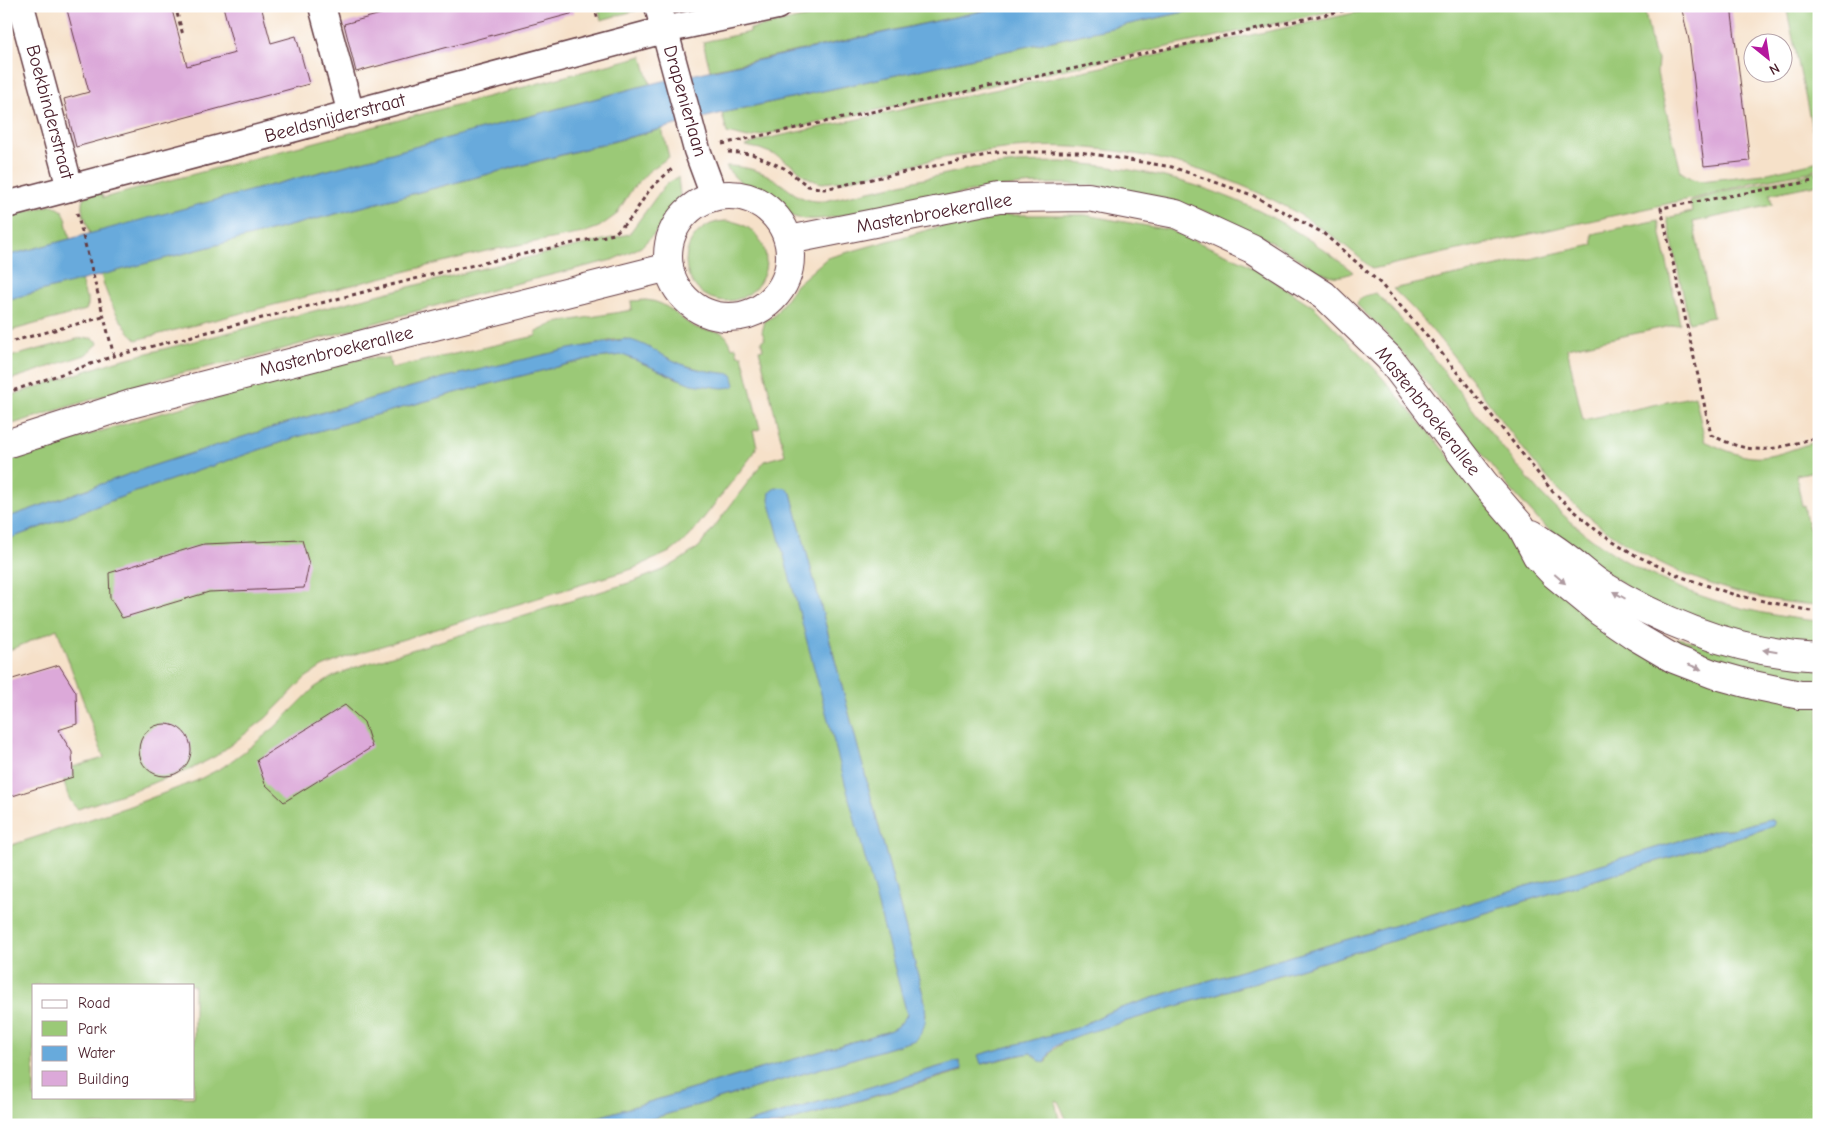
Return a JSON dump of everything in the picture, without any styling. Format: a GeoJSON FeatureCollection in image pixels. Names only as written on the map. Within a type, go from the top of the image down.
{"type":"FeatureCollection","features":[{"type":"Feature","properties":{"kind":"main road"},"geometry":{"type":"LineString","coordinates":[[733,194],[752,198],[769,209],[781,223],[789,240],[790,258],[787,276],[779,292],[766,304],[751,313],[733,317],[716,316],[699,309],[685,299],[674,284],[669,268],[668,249],[672,231],[682,215],[697,203],[714,196],[733,194]]}},
{"type":"Feature","properties":{"kind":"main road","name":"Mastenbroekerallee"},"geometry":{"type":"LineString","coordinates":[[789,240],[1000,198],[1088,198],[1176,214],[1252,249],[1324,295],[1389,358],[1484,483],[1521,526],[1537,556],[1555,575],[1600,612],[1674,659],[1713,674],[1800,695],[1819,695]]}},
{"type":"Feature","properties":{"kind":"main road","name":"Mastenbroekerallee"},"geometry":{"type":"LineString","coordinates":[[6,444],[131,404],[669,268]]}},
{"type":"Feature","properties":{"kind":"main road","name":"Mastenbroekerallee"},"geometry":{"type":"LineString","coordinates":[[1521,526],[1567,558],[1598,583],[1638,606],[1682,626],[1725,642],[1770,652],[1819,656]]}},
{"type":"Feature","properties":{"kind":"street","name":"Boekbinderstraat"},"geometry":{"type":"LineString","coordinates":[[21,6],[70,188]]}},
{"type":"Feature","properties":{"kind":"street"},"geometry":{"type":"LineString","coordinates":[[322,6],[351,114]]}},
{"type":"Feature","properties":{"kind":"street","name":"Beeldsnijderstraat"},"geometry":{"type":"LineString","coordinates":[[6,205],[351,114],[661,18],[777,6]]}},
{"type":"Feature","properties":{"kind":"street","name":"Drapenierlaan"},"geometry":{"type":"LineString","coordinates":[[661,18],[697,147],[714,196]]}},
{"type":"Feature","properties":{"kind":"path"},"geometry":{"type":"LineString","coordinates":[[176,6],[183,34]]}},
{"type":"Feature","properties":{"kind":"path"},"geometry":{"type":"LineString","coordinates":[[6,393],[114,356],[438,273],[614,234],[631,218],[650,189],[697,147],[1365,6]]}},
{"type":"Feature","properties":{"kind":"path"},"geometry":{"type":"LineString","coordinates":[[697,147],[752,154],[784,168],[808,186],[824,189],[1001,152],[1080,152],[1172,167],[1252,196],[1323,233],[1379,282],[1431,340],[1553,492],[1596,530],[1635,555],[1682,577],[1734,595],[1819,611]]}},
{"type":"Feature","properties":{"kind":"path"},"geometry":{"type":"LineString","coordinates":[[1819,180],[1661,208],[1711,435],[1726,442],[1750,449],[1765,450],[1819,437]]}},
{"type":"Feature","properties":{"kind":"path"},"geometry":{"type":"LineString","coordinates":[[78,216],[114,356]]}},
{"type":"Feature","properties":{"kind":"path"},"geometry":{"type":"LineString","coordinates":[[6,342],[103,317]]}},
{"type":"Feature","properties":{"kind":"green space"},"geometry":{"type":"Polygon","coordinates":[[[598,6],[644,6],[645,8],[601,20],[598,6]]]}},
{"type":"Feature","properties":{"kind":"green space"},"geometry":{"type":"Polygon","coordinates":[[[860,6],[1005,6],[710,70],[703,42],[750,32],[750,29],[860,6]]]}},
{"type":"Feature","properties":{"kind":"green space"},"geometry":{"type":"Polygon","coordinates":[[[1212,6],[1356,6],[748,138],[727,133],[722,113],[1212,6]]]}},
{"type":"Feature","properties":{"kind":"green space"},"geometry":{"type":"Polygon","coordinates":[[[1387,6],[1644,6],[1653,52],[1658,59],[1657,73],[1681,172],[1692,179],[1701,181],[1764,174],[1819,161],[1819,167],[1809,172],[1754,182],[1690,200],[1372,269],[1335,238],[1293,211],[1248,188],[1201,170],[1152,157],[1102,149],[1052,146],[1004,149],[942,158],[841,181],[822,183],[805,176],[778,156],[745,146],[765,139],[1387,6]]]}},
{"type":"Feature","properties":{"kind":"green space"},"geometry":{"type":"Polygon","coordinates":[[[1786,6],[1819,6],[1819,161],[1786,6]]]}},
{"type":"Feature","properties":{"kind":"green space"},"geometry":{"type":"Polygon","coordinates":[[[642,56],[650,84],[90,234],[84,217],[82,204],[85,196],[101,192],[103,198],[642,56]]]}},
{"type":"Feature","properties":{"kind":"green space"},"geometry":{"type":"Polygon","coordinates":[[[662,129],[669,157],[649,171],[632,189],[616,215],[599,227],[583,233],[486,251],[136,340],[114,310],[101,275],[662,129]]]}},
{"type":"Feature","properties":{"kind":"green space"},"geometry":{"type":"Polygon","coordinates":[[[1061,162],[1142,172],[1180,181],[1216,193],[1251,207],[1286,225],[1353,272],[1339,276],[1326,274],[1266,239],[1219,217],[1170,200],[1119,189],[1067,184],[1015,186],[964,193],[830,218],[806,219],[793,217],[785,212],[739,181],[726,166],[759,171],[801,197],[808,200],[825,201],[973,168],[1017,163],[1061,162]]]}},
{"type":"Feature","properties":{"kind":"green space"},"geometry":{"type":"Polygon","coordinates":[[[1819,169],[1819,184],[1770,194],[1772,205],[1693,222],[1713,317],[1689,322],[1667,218],[1692,212],[1690,202],[1715,194],[1797,177],[1819,169]]]}},
{"type":"Feature","properties":{"kind":"green space"},"geometry":{"type":"Polygon","coordinates":[[[678,177],[680,195],[664,224],[641,247],[612,260],[502,287],[262,355],[168,376],[6,426],[6,397],[116,361],[492,266],[629,234],[665,185],[678,177]]]}},
{"type":"Feature","properties":{"kind":"green space"},"geometry":{"type":"Polygon","coordinates":[[[53,205],[63,211],[70,239],[6,256],[6,216],[53,205]]]}},
{"type":"Feature","properties":{"kind":"green space"},"geometry":{"type":"Polygon","coordinates":[[[1005,215],[1085,215],[1170,230],[1244,262],[1314,307],[1374,368],[1446,453],[1536,568],[1591,620],[1819,706],[1819,1125],[1069,1125],[1058,1101],[1055,1101],[1060,1125],[776,1125],[962,1071],[959,1061],[740,1125],[631,1125],[916,1040],[926,1016],[925,1002],[791,493],[786,488],[907,1014],[898,1025],[886,1032],[571,1125],[6,1125],[6,847],[127,807],[196,781],[223,767],[249,748],[274,728],[314,688],[328,679],[353,668],[635,581],[663,570],[699,547],[764,461],[785,455],[759,350],[763,349],[761,341],[765,339],[762,332],[765,321],[774,316],[796,285],[827,258],[949,224],[1005,215]],[[1770,819],[1732,829],[1716,830],[1177,990],[1109,1012],[1077,1028],[979,1055],[982,1064],[1031,1053],[1040,1061],[1047,1062],[1057,1047],[1087,1032],[1768,828],[1770,819]]]}},
{"type":"Feature","properties":{"kind":"green space"},"geometry":{"type":"Polygon","coordinates":[[[1658,220],[1680,324],[1567,348],[1583,420],[1695,396],[1705,441],[1728,451],[1745,456],[1761,457],[1782,453],[1819,441],[1819,470],[1796,475],[1807,523],[1811,530],[1819,536],[1819,605],[1780,601],[1704,582],[1633,548],[1601,526],[1570,501],[1543,473],[1453,355],[1393,289],[1593,245],[1592,234],[1658,220]]]}},
{"type":"Feature","properties":{"kind":"green space"},"geometry":{"type":"Polygon","coordinates":[[[726,221],[741,224],[754,233],[763,246],[766,261],[763,276],[754,289],[741,298],[726,301],[711,298],[698,289],[689,276],[686,261],[689,246],[698,233],[711,224],[726,221]]]}},
{"type":"Feature","properties":{"kind":"green space"},"geometry":{"type":"Polygon","coordinates":[[[81,280],[86,298],[88,297],[86,310],[6,332],[6,300],[81,280]]]}},
{"type":"Feature","properties":{"kind":"green space"},"geometry":{"type":"Polygon","coordinates":[[[1376,293],[1419,341],[1519,468],[1568,520],[1599,544],[1632,565],[1704,597],[1741,608],[1819,621],[1819,648],[1766,642],[1647,602],[1542,524],[1505,483],[1406,357],[1383,330],[1357,305],[1358,301],[1364,296],[1376,293]]]}},
{"type":"Feature","properties":{"kind":"green space"},"geometry":{"type":"Polygon","coordinates":[[[631,301],[654,301],[667,307],[697,328],[722,333],[728,338],[732,348],[736,347],[738,355],[742,355],[760,429],[753,431],[757,446],[754,453],[689,537],[672,551],[632,569],[349,656],[322,667],[305,678],[266,718],[216,756],[191,769],[134,790],[78,809],[74,806],[67,791],[62,770],[104,758],[57,629],[6,652],[6,540],[124,496],[297,437],[466,390],[588,359],[623,355],[678,379],[732,374],[709,372],[681,364],[626,339],[613,340],[443,378],[293,421],[152,466],[6,518],[6,460],[158,414],[364,358],[389,358],[391,368],[536,336],[536,332],[555,323],[632,310],[631,301]]]}},
{"type":"Feature","properties":{"kind":"green space"},"geometry":{"type":"Polygon","coordinates":[[[91,338],[97,341],[98,344],[85,355],[6,381],[6,358],[77,339],[91,338]]]}},
{"type":"Feature","properties":{"kind":"green space"},"geometry":{"type":"Polygon","coordinates":[[[1678,638],[1819,668],[1819,688],[1717,667],[1673,643],[1678,638]]]}},
{"type":"Feature","properties":{"kind":"water"},"geometry":{"type":"Polygon","coordinates":[[[1005,6],[1212,6],[722,113],[6,300],[6,256],[650,84],[1005,6]]]}},
{"type":"Feature","properties":{"kind":"water"},"geometry":{"type":"Polygon","coordinates":[[[626,339],[640,343],[685,365],[732,374],[735,385],[722,388],[691,384],[623,355],[588,359],[466,390],[297,437],[124,496],[6,540],[6,518],[152,466],[293,421],[443,378],[569,349],[626,339]]]}},
{"type":"Feature","properties":{"kind":"water"},"geometry":{"type":"Polygon","coordinates":[[[776,487],[786,488],[791,493],[925,1002],[924,1026],[916,1040],[631,1125],[571,1125],[886,1032],[898,1025],[907,1014],[769,500],[770,492],[776,487]]]}},
{"type":"Feature","properties":{"kind":"water"},"geometry":{"type":"Polygon","coordinates":[[[1770,819],[1774,821],[1774,826],[1084,1034],[1060,1043],[1050,1053],[1045,1063],[1031,1053],[981,1064],[978,1055],[1077,1028],[1109,1012],[1177,990],[1716,830],[1732,829],[1770,819]]]}},
{"type":"Feature","properties":{"kind":"water"},"geometry":{"type":"Polygon","coordinates":[[[959,1061],[962,1070],[776,1125],[740,1125],[959,1061]]]}},
{"type":"Feature","properties":{"kind":"building"},"geometry":{"type":"Polygon","coordinates":[[[66,6],[171,6],[187,66],[235,53],[223,6],[261,6],[271,43],[296,36],[309,84],[76,147],[64,99],[89,92],[66,6]]]}},
{"type":"Feature","properties":{"kind":"building"},"geometry":{"type":"Polygon","coordinates":[[[410,6],[573,6],[574,13],[356,72],[344,24],[410,6]]]}},
{"type":"Feature","properties":{"kind":"building"},"geometry":{"type":"Polygon","coordinates":[[[1681,6],[1731,6],[1750,161],[1704,166],[1689,40],[1681,6]]]}},
{"type":"Feature","properties":{"kind":"building"},"geometry":{"type":"Polygon","coordinates":[[[302,540],[309,564],[304,588],[209,592],[122,618],[110,598],[109,573],[204,544],[302,540]]]}},
{"type":"Feature","properties":{"kind":"building"},"geometry":{"type":"Polygon","coordinates":[[[59,665],[76,692],[77,724],[58,730],[72,752],[73,777],[6,798],[6,681],[59,665]]]}},
{"type":"Feature","properties":{"kind":"building"},"geometry":{"type":"Polygon","coordinates":[[[345,705],[364,722],[372,747],[284,802],[265,784],[257,760],[345,705]]]}},
{"type":"Feature","properties":{"kind":"building"},"geometry":{"type":"Polygon","coordinates":[[[165,724],[175,726],[183,732],[189,740],[191,750],[189,760],[183,768],[175,774],[165,776],[155,774],[147,768],[141,760],[139,750],[141,740],[147,732],[155,726],[165,724]]]}}]}
